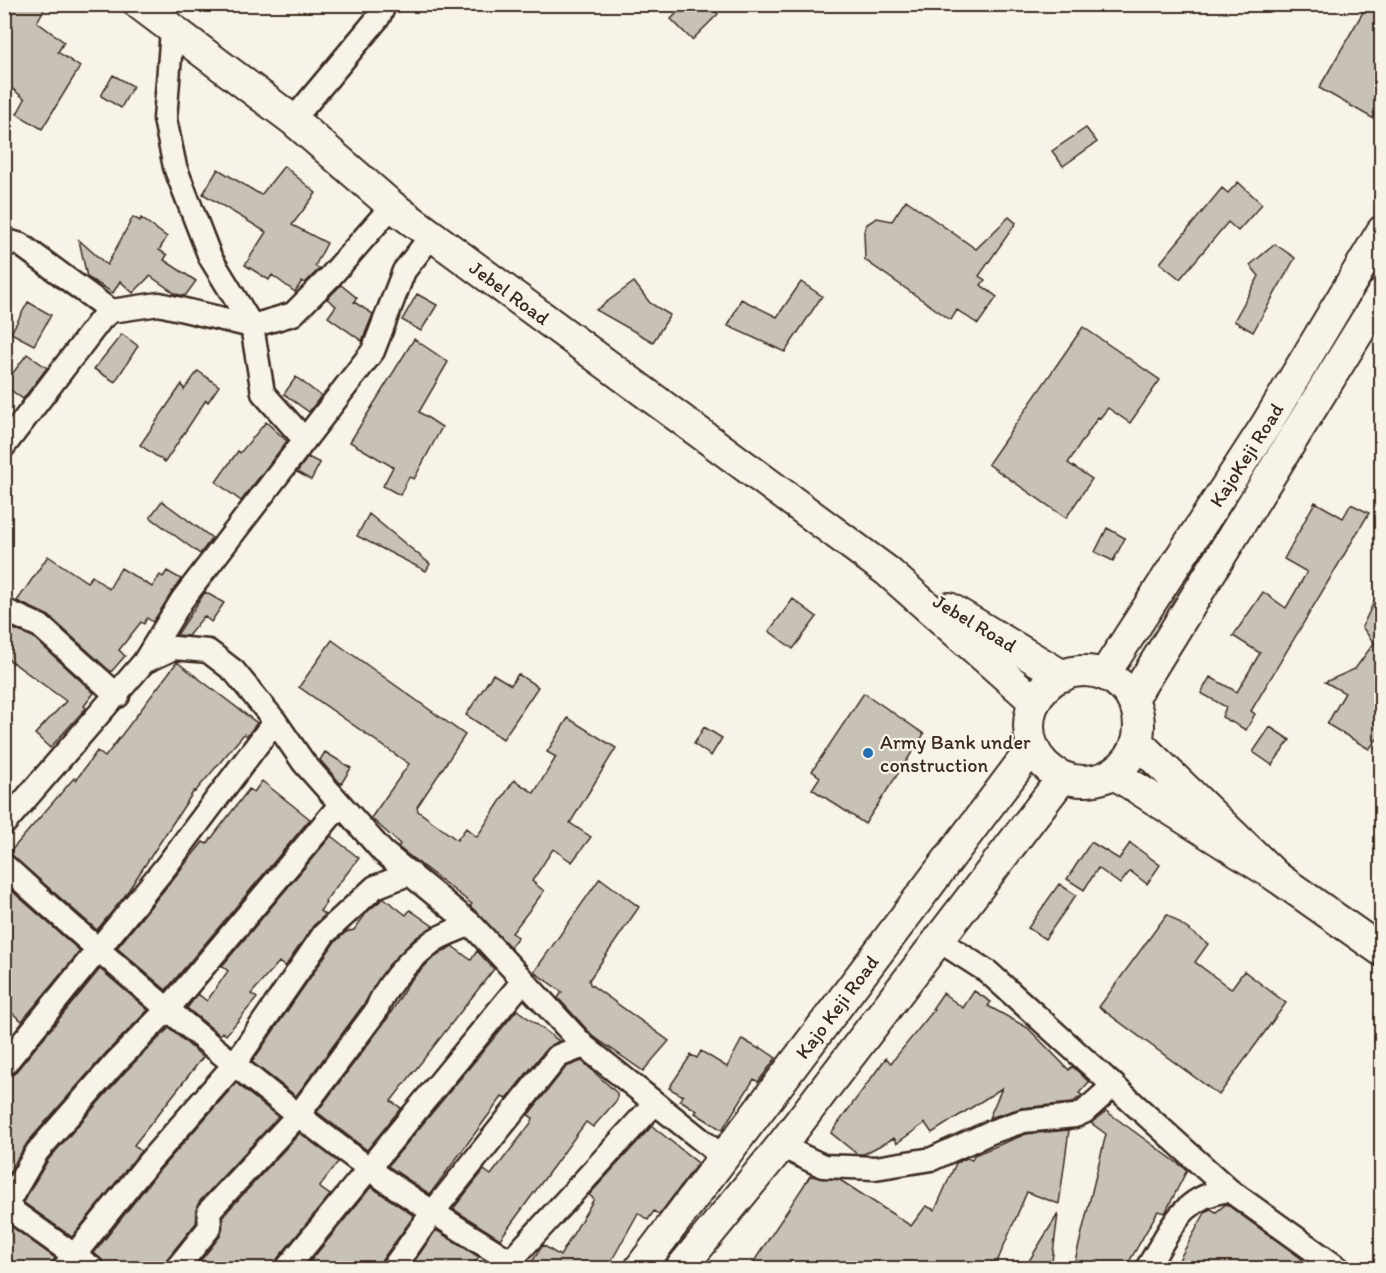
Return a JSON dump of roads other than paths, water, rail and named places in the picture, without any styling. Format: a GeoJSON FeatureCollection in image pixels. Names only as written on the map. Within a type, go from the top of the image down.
{"type":"FeatureCollection","features":[{"type":"Feature","properties":{"kind":"main road","name":"Jebel Road"},"geometry":{"type":"LineString","coordinates":[[139,4],[293,120],[392,206],[887,570],[1063,676]]}},
{"type":"Feature","properties":{"kind":"main road","name":"KajoKeji Road"},"geometry":{"type":"LineString","coordinates":[[1104,675],[1266,425],[1382,231]]}},
{"type":"Feature","properties":{"kind":"main road","name":"KajoKeji Road"},"geometry":{"type":"LineString","coordinates":[[1132,700],[1382,294]]}},
{"type":"Feature","properties":{"kind":"main road","name":"Jebel Road"},"geometry":{"type":"LineString","coordinates":[[887,570],[1035,702]]}},
{"type":"Feature","properties":{"kind":"main road"},"geometry":{"type":"LineString","coordinates":[[1076,672],[1104,675],[1125,689],[1132,700],[1137,713],[1137,742],[1123,765],[1113,773],[1088,781],[1063,777],[1040,759],[1033,747],[1029,724],[1035,702],[1052,682],[1063,676],[1076,672]]}},
{"type":"Feature","properties":{"kind":"main road"},"geometry":{"type":"LineString","coordinates":[[1137,742],[1276,877]]}},
{"type":"Feature","properties":{"kind":"main road","name":"Kajo Keji Road"},"geometry":{"type":"LineString","coordinates":[[640,1269],[1033,747]]}},
{"type":"Feature","properties":{"kind":"main road"},"geometry":{"type":"LineString","coordinates":[[1113,773],[1276,877],[1382,951]]}},
{"type":"Feature","properties":{"kind":"main road","name":"Kajo Keji Road"},"geometry":{"type":"LineString","coordinates":[[690,1266],[1063,777]]}},
{"type":"Feature","properties":{"kind":"street"},"geometry":{"type":"LineString","coordinates":[[293,120],[378,18],[385,4]]}},
{"type":"Feature","properties":{"kind":"street"},"geometry":{"type":"LineString","coordinates":[[172,30],[165,119],[175,167],[210,257],[252,326],[263,393],[304,439]]}},
{"type":"Feature","properties":{"kind":"street"},"geometry":{"type":"LineString","coordinates":[[4,446],[102,318],[111,311],[159,304],[252,326],[293,314],[330,277],[392,206]]}},
{"type":"Feature","properties":{"kind":"street"},"geometry":{"type":"LineString","coordinates":[[4,824],[118,696],[144,662],[182,600],[373,351],[404,271],[432,235]]}},
{"type":"Feature","properties":{"kind":"street"},"geometry":{"type":"LineString","coordinates":[[4,240],[21,245],[111,311]]}},
{"type":"Feature","properties":{"kind":"street"},"geometry":{"type":"LineString","coordinates":[[4,610],[40,626],[118,696]]}},
{"type":"Feature","properties":{"kind":"street"},"geometry":{"type":"LineString","coordinates":[[144,662],[174,648],[208,651],[234,671],[274,721],[304,764],[383,852],[471,924],[584,1046],[724,1158]]}},
{"type":"Feature","properties":{"kind":"street"},"geometry":{"type":"LineString","coordinates":[[4,1065],[168,865],[274,721]]}},
{"type":"Feature","properties":{"kind":"street"},"geometry":{"type":"LineString","coordinates":[[340,805],[167,1010],[115,1063],[37,1152],[5,1207],[77,1265],[148,1164],[234,1066],[324,934],[375,886],[411,873]]}},
{"type":"Feature","properties":{"kind":"street"},"geometry":{"type":"LineString","coordinates":[[4,865],[97,950],[234,1066],[368,1168],[508,1265],[578,1185],[655,1103]]}},
{"type":"Feature","properties":{"kind":"street"},"geometry":{"type":"LineString","coordinates":[[177,1269],[210,1227],[209,1211],[300,1114],[376,1011],[382,994],[399,973],[433,941],[471,924]]}},
{"type":"Feature","properties":{"kind":"street"},"geometry":{"type":"LineString","coordinates":[[938,940],[988,972],[1229,1190],[1338,1269]]}},
{"type":"Feature","properties":{"kind":"street"},"geometry":{"type":"LineString","coordinates":[[287,1269],[523,981]]}},
{"type":"Feature","properties":{"kind":"street"},"geometry":{"type":"LineString","coordinates":[[393,1269],[433,1212],[558,1056],[584,1046]]}},
{"type":"Feature","properties":{"kind":"street"},"geometry":{"type":"LineString","coordinates":[[781,1146],[823,1166],[875,1168],[932,1159],[991,1132],[1023,1121],[1075,1116],[1084,1112],[1114,1085]]}},
{"type":"Feature","properties":{"kind":"street"},"geometry":{"type":"LineString","coordinates":[[1147,1269],[1190,1204],[1208,1193],[1229,1190]]}},
{"type":"Feature","properties":{"kind":"place","name":"Army Bank under construction"},"geometry":{"type":"Point","coordinates":[868,753]}}]}
